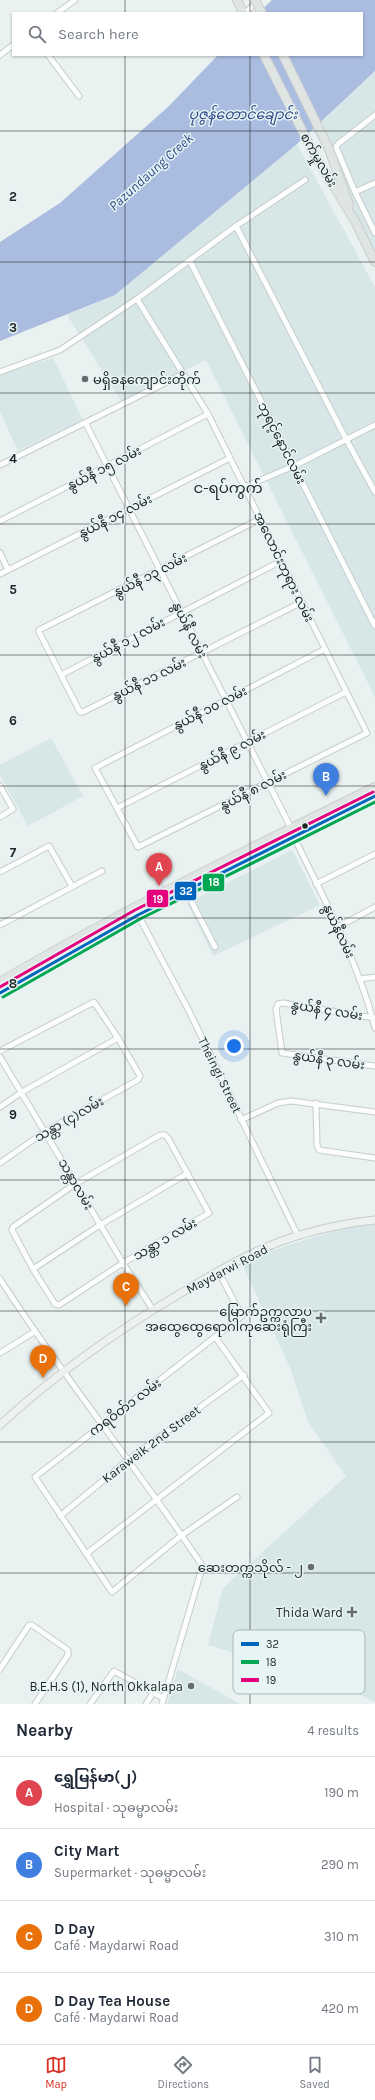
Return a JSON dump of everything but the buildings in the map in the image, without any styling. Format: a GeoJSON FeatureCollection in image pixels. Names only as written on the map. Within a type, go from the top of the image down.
{"type":"FeatureCollection","features":[{"type":"Feature","properties":{"kind":"main road"},"geometry":{"type":"LineString","coordinates":[[255,0],[261,12]]}},
{"type":"Feature","properties":{"kind":"main road","name":"စက်မှုလမ်း"},"geometry":{"type":"LineString","coordinates":[[265,56],[315,156],[355,221]]}},
{"type":"Feature","properties":{"kind":"main road","name":"စက်မှုလမ်း"},"geometry":{"type":"LineString","coordinates":[[283,56],[329,149],[355,221]]}},
{"type":"Feature","properties":{"kind":"main road"},"geometry":{"type":"LineString","coordinates":[[355,221],[375,262]]}},
{"type":"Feature","properties":{"kind":"main road"},"geometry":{"type":"LineString","coordinates":[[0,982],[68,942],[134,907],[375,786]]}},
{"type":"Feature","properties":{"kind":"main road"},"geometry":{"type":"LineString","coordinates":[[0,993],[138,916],[375,796]]}},
{"type":"Feature","properties":{"kind":"street"},"geometry":{"type":"LineString","coordinates":[[58,12],[75,0]]}},
{"type":"Feature","properties":{"kind":"street"},"geometry":{"type":"LineString","coordinates":[[241,8],[259,0]]}},
{"type":"Feature","properties":{"kind":"street"},"geometry":{"type":"LineString","coordinates":[[0,55],[12,46]]}},
{"type":"Feature","properties":{"kind":"street"},"geometry":{"type":"LineString","coordinates":[[49,56],[79,96]]}},
{"type":"Feature","properties":{"kind":"street"},"geometry":{"type":"LineString","coordinates":[[375,115],[336,147],[355,192],[375,233]]}},
{"type":"Feature","properties":{"kind":"street"},"geometry":{"type":"LineString","coordinates":[[0,372],[60,350],[137,299],[236,226],[305,180]]}},
{"type":"Feature","properties":{"kind":"street"},"geometry":{"type":"LineString","coordinates":[[355,192],[375,183]]}},
{"type":"Feature","properties":{"kind":"street"},"geometry":{"type":"LineString","coordinates":[[236,226],[375,492]]}},
{"type":"Feature","properties":{"kind":"street","name":"ဘုရင့်နောင်လမ်း"},"geometry":{"type":"LineString","coordinates":[[190,261],[375,626]]}},
{"type":"Feature","properties":{"kind":"street","name":"အလောင်းဘုရား လမ်း"},"geometry":{"type":"LineString","coordinates":[[137,299],[208,414],[366,733]]}},
{"type":"Feature","properties":{"kind":"street"},"geometry":{"type":"LineString","coordinates":[[0,465],[86,424],[182,374]]}},
{"type":"Feature","properties":{"kind":"street","name":"နွယ်နီ ၁၅ လမ်း"},"geometry":{"type":"LineString","coordinates":[[0,521],[208,414]]}},
{"type":"Feature","properties":{"kind":"street","name":"နွယ်နီ လမ်း"},"geometry":{"type":"LineString","coordinates":[[86,424],[159,571],[182,612],[248,742],[267,783],[291,828],[294,837]]}},
{"type":"Feature","properties":{"kind":"street"},"geometry":{"type":"LineString","coordinates":[[244,487],[294,466],[375,425]]}},
{"type":"Feature","properties":{"kind":"street","name":"နွယ်နီ ၁၄ လမ်း"},"geometry":{"type":"LineString","coordinates":[[0,574],[230,458]]}},
{"type":"Feature","properties":{"kind":"street","name":"နွယ်နီ ၁၃ လမ်း"},"geometry":{"type":"LineString","coordinates":[[61,676],[39,631],[260,519]]}},
{"type":"Feature","properties":{"kind":"street"},"geometry":{"type":"LineString","coordinates":[[0,553],[8,570]]}},
{"type":"Feature","properties":{"kind":"street","name":"နွယ်နီ ၁၂ လမ်း"},"geometry":{"type":"LineString","coordinates":[[61,676],[281,561]]}},
{"type":"Feature","properties":{"kind":"street","name":"နွယ်နီ ၁၁ လမ်း"},"geometry":{"type":"LineString","coordinates":[[61,676],[82,712],[302,602]]}},
{"type":"Feature","properties":{"kind":"street","name":"နွယ်နီ ၁၀ လမ်း"},"geometry":{"type":"LineString","coordinates":[[117,808],[95,768],[325,649]]}},
{"type":"Feature","properties":{"kind":"street","name":"နွယ်နီ ၉ လမ်း"},"geometry":{"type":"LineString","coordinates":[[117,808],[346,692]]}},
{"type":"Feature","properties":{"kind":"street","name":"နွယ်နီ ၈ လမ်း"},"geometry":{"type":"LineString","coordinates":[[117,808],[138,848],[366,733]]}},
{"type":"Feature","properties":{"kind":"street"},"geometry":{"type":"LineString","coordinates":[[0,786],[13,809],[0,817]]}},
{"type":"Feature","properties":{"kind":"street","name":"နွယ်နီလမ်း"},"geometry":{"type":"LineString","coordinates":[[294,837],[338,927],[374,1018],[375,1028]]}},
{"type":"Feature","properties":{"kind":"street"},"geometry":{"type":"LineString","coordinates":[[0,872],[49,846],[72,886]]}},
{"type":"Feature","properties":{"kind":"street"},"geometry":{"type":"LineString","coordinates":[[316,884],[375,854]]}},
{"type":"Feature","properties":{"kind":"street"},"geometry":{"type":"LineString","coordinates":[[0,925],[102,871]]}},
{"type":"Feature","properties":{"kind":"street"},"geometry":{"type":"LineString","coordinates":[[186,891],[215,947]]}},
{"type":"Feature","properties":{"kind":"street","name":"Theingi Street"},"geometry":{"type":"LineString","coordinates":[[134,907],[189,1012],[298,1236]]}},
{"type":"Feature","properties":{"kind":"street"},"geometry":{"type":"LineString","coordinates":[[338,927],[375,907]]}},
{"type":"Feature","properties":{"kind":"street"},"geometry":{"type":"LineString","coordinates":[[359,979],[375,977]]}},
{"type":"Feature","properties":{"kind":"street"},"geometry":{"type":"LineString","coordinates":[[0,1051],[94,1002],[118,1038],[22,1092],[0,1107]]}},
{"type":"Feature","properties":{"kind":"street","name":"နွယ်နီ ၄ လမ်း"},"geometry":{"type":"LineString","coordinates":[[282,1053],[276,1009],[278,1004],[283,1003],[374,1018]]}},
{"type":"Feature","properties":{"kind":"street","name":"သန္တာ (၄)လမ်း"},"geometry":{"type":"LineString","coordinates":[[0,1163],[46,1130],[138,1080],[140,1076],[118,1038]]}},
{"type":"Feature","properties":{"kind":"street","name":"နွယ်နီ ၃ လမ်း"},"geometry":{"type":"LineString","coordinates":[[282,1053],[375,1066]]}},
{"type":"Feature","properties":{"kind":"street","name":"သန္တာလမ်း"},"geometry":{"type":"LineString","coordinates":[[0,1057],[46,1130],[75,1184],[123,1264],[153,1310]]}},
{"type":"Feature","properties":{"kind":"street"},"geometry":{"type":"LineString","coordinates":[[241,1120],[278,1103],[291,1101],[316,1103],[375,1112]]}},
{"type":"Feature","properties":{"kind":"street"},"geometry":{"type":"LineString","coordinates":[[316,1103],[317,1145],[319,1150],[375,1158]]}},
{"type":"Feature","properties":{"kind":"street"},"geometry":{"type":"LineString","coordinates":[[160,1135],[165,1135],[168,1138],[188,1173],[100,1225],[33,1269],[12,1230],[13,1227],[75,1184],[160,1135]]}},
{"type":"Feature","properties":{"kind":"street","name":"သန္တာ ၁ လမ်း"},"geometry":{"type":"LineString","coordinates":[[33,1269],[55,1304],[59,1305],[123,1264],[208,1215],[209,1212],[188,1173]]}},
{"type":"Feature","properties":{"kind":"street","name":"Maydarwi Road"},"geometry":{"type":"LineString","coordinates":[[0,1426],[63,1373],[108,1340],[153,1310],[218,1271],[270,1245],[341,1224],[375,1220]]}},
{"type":"Feature","properties":{"kind":"street","name":"ကရဝိတ်၁ လမ်း"},"geometry":{"type":"LineString","coordinates":[[60,1516],[35,1478],[101,1425],[216,1338],[242,1316],[218,1271]]}},
{"type":"Feature","properties":{"kind":"street"},"geometry":{"type":"LineString","coordinates":[[0,1279],[34,1332],[63,1373],[182,1535],[202,1568],[162,1704]]}},
{"type":"Feature","properties":{"kind":"street"},"geometry":{"type":"LineString","coordinates":[[0,1291],[6,1288]]}},
{"type":"Feature","properties":{"kind":"street"},"geometry":{"type":"LineString","coordinates":[[0,1352],[34,1332]]}},
{"type":"Feature","properties":{"kind":"street"},"geometry":{"type":"LineString","coordinates":[[86,1554],[156,1498],[269,1414],[244,1375],[216,1338]]}},
{"type":"Feature","properties":{"kind":"street","name":"Karaweik 2nd Street"},"geometry":{"type":"LineString","coordinates":[[60,1516],[128,1460],[244,1375]]}},
{"type":"Feature","properties":{"kind":"street"},"geometry":{"type":"LineString","coordinates":[[60,1516],[112,1592],[182,1535],[237,1497]]}},
{"type":"Feature","properties":{"kind":"street"},"geometry":{"type":"LineString","coordinates":[[0,1669],[30,1625],[69,1652],[35,1704]]}},
{"type":"Feature","properties":{"kind":"street"},"geometry":{"type":"LineString","coordinates":[[90,1704],[113,1671],[163,1698]]}},
{"type":"Feature","properties":{"kind":"street"},"geometry":{"type":"LineString","coordinates":[[146,1704],[153,1693]]}},
{"type":"Feature","properties":{"kind":"shaded area"},"geometry":{"type":"Polygon","coordinates":[[[375,71],[375,253],[313,129],[375,71]]]}},
{"type":"Feature","properties":{"kind":"shaded area"},"geometry":{"type":"Polygon","coordinates":[[[297,144],[375,287],[375,697],[206,360],[121,401],[67,315],[115,295],[297,144]]]}},
{"type":"Feature","properties":{"kind":"shaded area"},"geometry":{"type":"Polygon","coordinates":[[[53,358],[83,420],[18,451],[0,412],[0,375],[53,358]]]}},
{"type":"Feature","properties":{"kind":"shaded area"},"geometry":{"type":"Polygon","coordinates":[[[51,738],[83,796],[28,826],[0,775],[0,765],[51,738]]]}},
{"type":"Feature","properties":{"kind":"shaded area"},"geometry":{"type":"Polygon","coordinates":[[[292,850],[320,905],[213,956],[187,903],[292,850]]]}},
{"type":"Feature","properties":{"kind":"shaded area"},"geometry":{"type":"Polygon","coordinates":[[[375,1224],[375,1702],[358,1694],[365,1694],[365,1630],[233,1630],[233,1652],[208,1645],[223,1588],[346,1476],[308,1422],[291,1370],[243,1266],[274,1250],[341,1229],[375,1224]]]}},
{"type":"Feature","properties":{"kind":"shaded area","name":"B.E.H.S (1), North Okkalapa"},"geometry":{"type":"Polygon","coordinates":[[[178,1669],[240,1704],[167,1704],[178,1669]]]}},
{"type":"Feature","properties":{"kind":"water","name":"ပုဇွန်တောင်ချောင်း"},"geometry":{"type":"Polygon","coordinates":[[[272,0],[375,0],[375,71],[297,144],[115,295],[0,341],[0,242],[60,203],[169,106],[217,56],[363,56],[363,12],[259,12],[272,0]]]}},
{"type":"Feature","properties":{"kind":"transit line","name":"19"},"geometry":{"type":"LineString","coordinates":[[0,987],[135,910],[373,792]]}},
{"type":"Feature","properties":{"kind":"transit line","name":"32"},"geometry":{"type":"LineString","coordinates":[[0,993],[138,915],[375,796]]}},
{"type":"Feature","properties":{"kind":"transit line","name":"18"},"geometry":{"type":"LineString","coordinates":[[3,997],[140,919],[375,802]]}},
{"type":"Feature","properties":{"kind":"place","name":"မရှိခနကျောင်းတိုက်"},"geometry":{"type":"Point","coordinates":[85,379]}},
{"type":"Feature","properties":{"kind":"place","name":"City Mart"},"geometry":{"type":"Point","coordinates":[326,796]}},
{"type":"Feature","properties":{"kind":"place","name":"ရွှေမြန်မာ(၂)"},"geometry":{"type":"Point","coordinates":[159,886]}},
{"type":"Feature","properties":{"kind":"place","name":"D Day"},"geometry":{"type":"Point","coordinates":[126,1306]}},
{"type":"Feature","properties":{"kind":"place","name":"မြောက်ဥက္ကလာပ အထွေထွေရောဂါကုဆေးရုံကြီး"},"geometry":{"type":"Point","coordinates":[321,1318]}},
{"type":"Feature","properties":{"kind":"place","name":"D Day Tea House"},"geometry":{"type":"Point","coordinates":[43,1378]}},
{"type":"Feature","properties":{"kind":"place","name":"ဆေးတက္ကသိုလ် - ၂"},"geometry":{"type":"Point","coordinates":[311,1567]}},
{"type":"Feature","properties":{"kind":"place","name":"Thida Ward"},"geometry":{"type":"Point","coordinates":[352,1612]}},
{"type":"Feature","properties":{"kind":"place","name":"B.E.H.S (1), North Okkalapa"},"geometry":{"type":"Point","coordinates":[191,1686]}},
{"type":"Feature","properties":{"kind":"district","name":"င-ရပ်ကွက်"},"geometry":{"type":"Point","coordinates":[228,488]}},
{"type":"Feature","properties":{"kind":"water label","name":"Pazundaung Creek"},"geometry":{"type":"Point","coordinates":[151,172]}}]}
